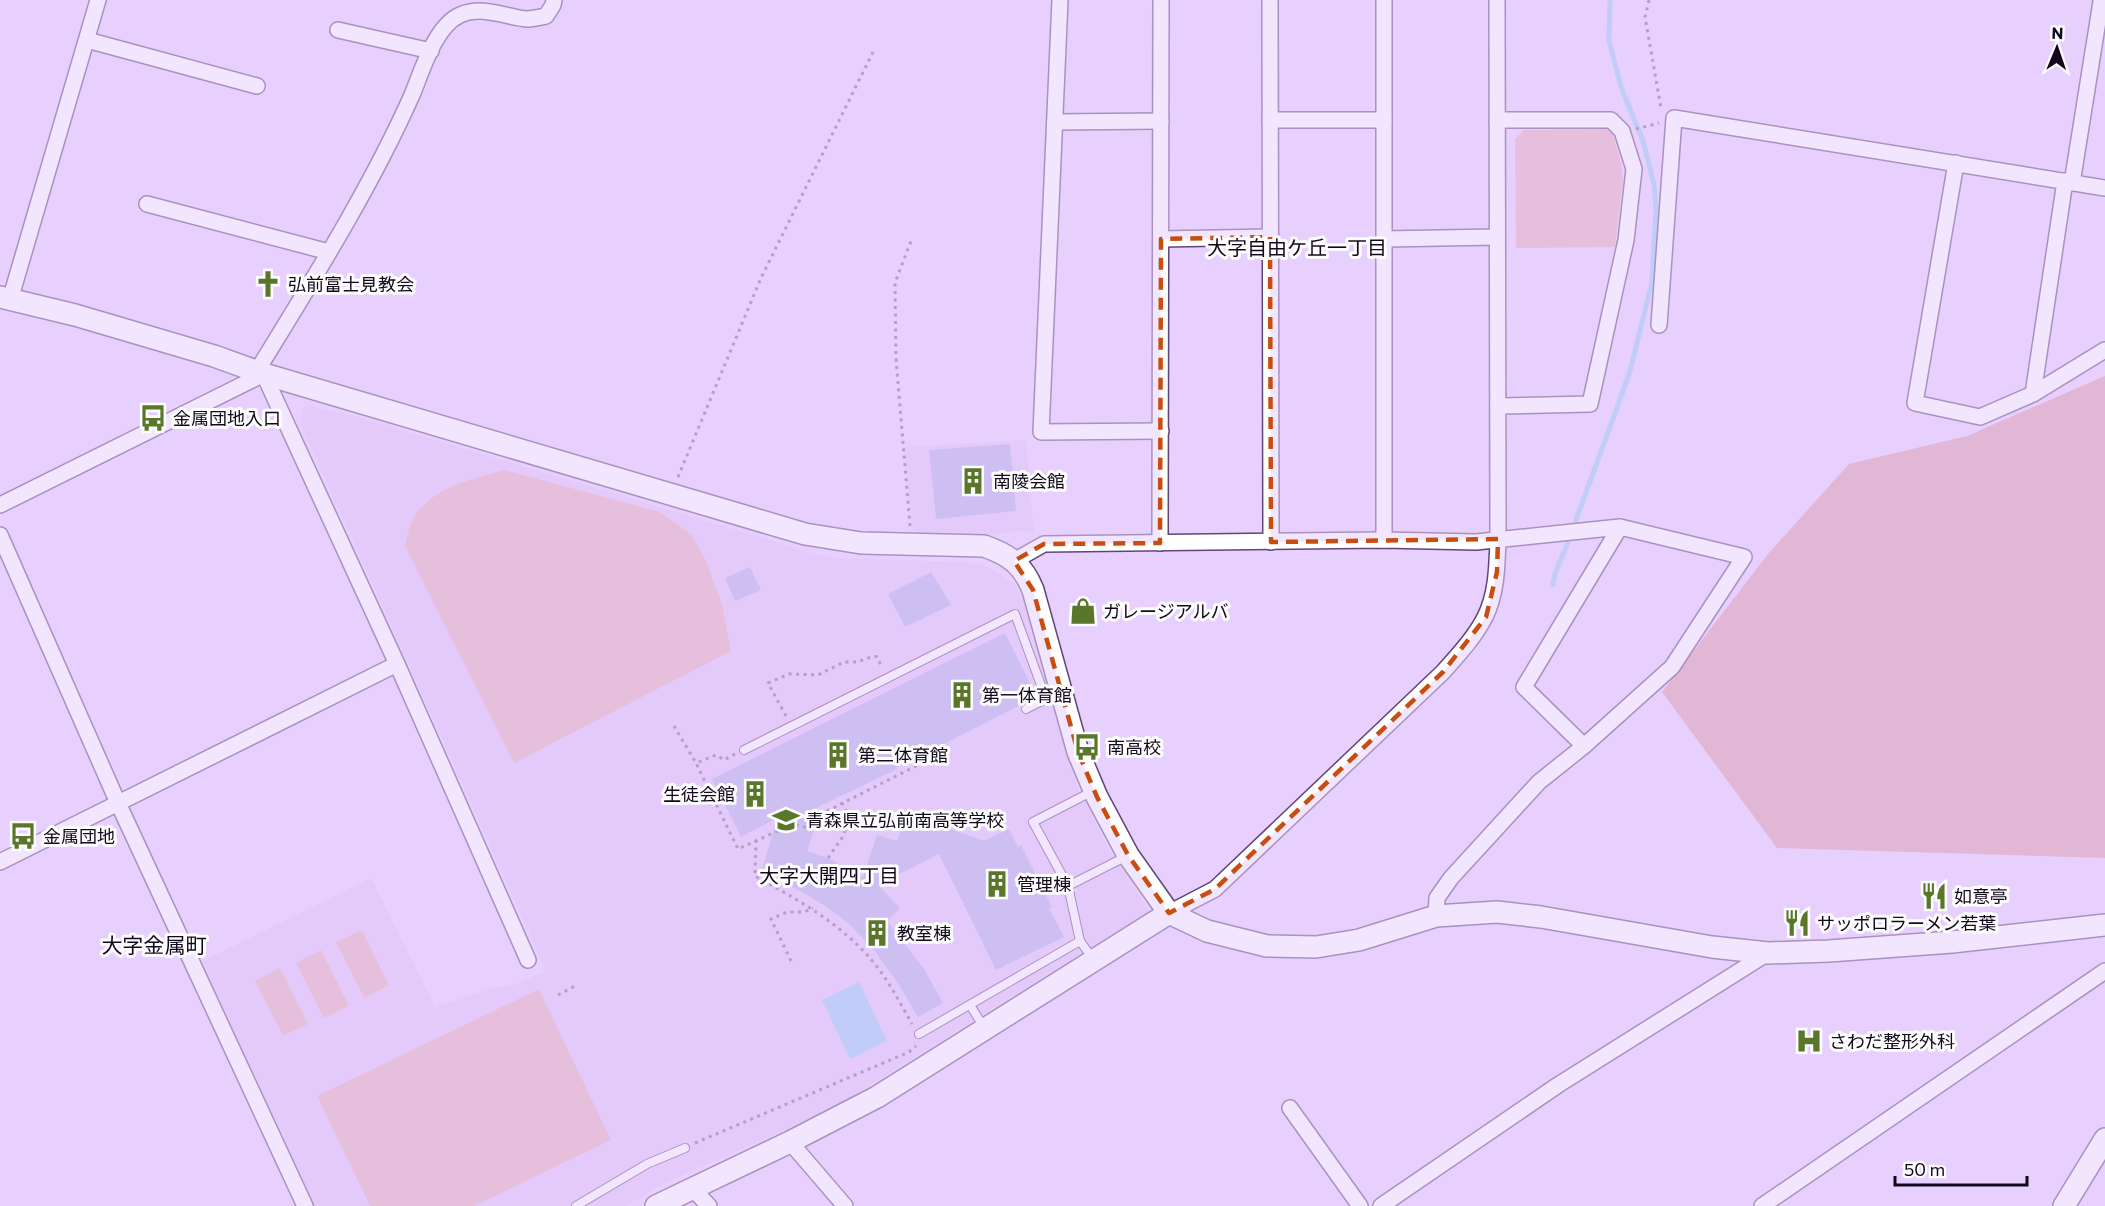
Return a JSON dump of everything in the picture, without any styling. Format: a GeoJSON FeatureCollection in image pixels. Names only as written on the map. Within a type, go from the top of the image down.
{"type":"FeatureCollection","features":[{"type":"Feature","properties":{"kind":"street"},"geometry":{"type":"LineString","coordinates":[[98,0],[5,299],[75,315],[214,356],[264,374],[805,534],[861,543],[984,546],[1001,552],[1026,573],[1034,590],[1041,655],[1078,752],[1128,855],[1169,913],[1207,931],[1268,946],[1316,947],[1359,940],[1436,916],[1497,912],[1541,917],[1712,947],[1768,953],[1952,942],[2105,925]]}},
{"type":"Feature","properties":{"kind":"street"},"geometry":{"type":"LineString","coordinates":[[528,960],[397,664],[260,366],[329,252],[397,128],[437,38],[448,23],[460,15],[478,11],[528,19],[546,16],[554,0]]}},
{"type":"Feature","properties":{"kind":"street"},"geometry":{"type":"LineString","coordinates":[[1060,0],[1041,432],[1161,431]]}},
{"type":"Feature","properties":{"kind":"street"},"geometry":{"type":"LineString","coordinates":[[1160,543],[1161,0]]}},
{"type":"Feature","properties":{"kind":"street"},"geometry":{"type":"LineString","coordinates":[[1270,0],[1271,542]]}},
{"type":"Feature","properties":{"kind":"street"},"geometry":{"type":"LineString","coordinates":[[1384,0],[1384,540]]}},
{"type":"Feature","properties":{"kind":"street"},"geometry":{"type":"LineString","coordinates":[[656,1206],[790,1142],[877,1097],[1169,913],[1215,889],[1443,672],[1466,645],[1485,617],[1493,595],[1497,572],[1497,0]]}},
{"type":"Feature","properties":{"kind":"street"},"geometry":{"type":"LineString","coordinates":[[2033,394],[2102,2]]}},
{"type":"Feature","properties":{"kind":"street"},"geometry":{"type":"LineString","coordinates":[[338,30],[431,51]]}},
{"type":"Feature","properties":{"kind":"street"},"geometry":{"type":"LineString","coordinates":[[87,40],[257,86]]}},
{"type":"Feature","properties":{"kind":"street"},"geometry":{"type":"LineString","coordinates":[[1659,325],[1674,118],[2105,188]]}},
{"type":"Feature","properties":{"kind":"street"},"geometry":{"type":"LineString","coordinates":[[1270,120],[1384,120]]}},
{"type":"Feature","properties":{"kind":"street"},"geometry":{"type":"LineString","coordinates":[[1497,120],[1611,120],[1622,130],[1634,169],[1626,240],[1590,404],[1498,406]]}},
{"type":"Feature","properties":{"kind":"street"},"geometry":{"type":"LineString","coordinates":[[1055,122],[1161,121]]}},
{"type":"Feature","properties":{"kind":"street"},"geometry":{"type":"LineString","coordinates":[[1956,163],[1915,403],[1980,417],[2033,394],[2105,350]]}},
{"type":"Feature","properties":{"kind":"street"},"geometry":{"type":"LineString","coordinates":[[147,204],[329,252]]}},
{"type":"Feature","properties":{"kind":"street"},"geometry":{"type":"LineString","coordinates":[[1161,239],[1270,237]]}},
{"type":"Feature","properties":{"kind":"street"},"geometry":{"type":"LineString","coordinates":[[1384,239],[1497,237]]}},
{"type":"Feature","properties":{"kind":"street"},"geometry":{"type":"LineString","coordinates":[[0,505],[264,374]]}},
{"type":"Feature","properties":{"kind":"street"},"geometry":{"type":"LineString","coordinates":[[1014,561],[1044,544],[1384,540],[1476,542],[1620,527],[1744,557],[1672,667],[1584,746],[1539,782],[1451,878],[1437,898],[1436,916]]}},
{"type":"Feature","properties":{"kind":"street"},"geometry":{"type":"LineString","coordinates":[[1584,746],[1524,687],[1620,527]]}},
{"type":"Feature","properties":{"kind":"street"},"geometry":{"type":"LineString","coordinates":[[0,535],[118,803],[305,1206]]}},
{"type":"Feature","properties":{"kind":"street"},"geometry":{"type":"LineString","coordinates":[[0,862],[397,664]]}},
{"type":"Feature","properties":{"kind":"street"},"geometry":{"type":"LineString","coordinates":[[1380,1206],[1558,1085],[1768,953]]}},
{"type":"Feature","properties":{"kind":"street"},"geometry":{"type":"LineString","coordinates":[[1762,1206],[2105,970]]}},
{"type":"Feature","properties":{"kind":"street"},"geometry":{"type":"LineString","coordinates":[[1290,1108],[1360,1206]]}},
{"type":"Feature","properties":{"kind":"street"},"geometry":{"type":"LineString","coordinates":[[2064,1206],[2105,1139]]}},
{"type":"Feature","properties":{"kind":"street"},"geometry":{"type":"LineString","coordinates":[[790,1142],[845,1206]]}},
{"type":"Feature","properties":{"kind":"street"},"geometry":{"type":"LineString","coordinates":[[692,1188],[709,1206]]}},
{"type":"Feature","properties":{"kind":"lane"},"geometry":{"type":"LineString","coordinates":[[744,750],[1015,614],[1041,655],[1046,699],[1026,710]]}},
{"type":"Feature","properties":{"kind":"lane"},"geometry":{"type":"LineString","coordinates":[[1094,960],[1080,941],[1068,886],[1033,822],[1095,791]]}},
{"type":"Feature","properties":{"kind":"lane"},"geometry":{"type":"LineString","coordinates":[[1068,886],[1128,855]]}},
{"type":"Feature","properties":{"kind":"lane"},"geometry":{"type":"LineString","coordinates":[[919,1034],[1080,941]]}},
{"type":"Feature","properties":{"kind":"lane"},"geometry":{"type":"LineString","coordinates":[[970,1005],[985,1029]]}},
{"type":"Feature","properties":{"kind":"lane"},"geometry":{"type":"LineString","coordinates":[[576,1206],[647,1164],[685,1148]]}},
{"type":"Feature","properties":{"kind":"path"},"geometry":{"type":"LineString","coordinates":[[1649,0],[1645,17],[1662,108],[1674,118]]}},
{"type":"Feature","properties":{"kind":"path"},"geometry":{"type":"LineString","coordinates":[[671,494],[761,278],[874,50]]}},
{"type":"Feature","properties":{"kind":"path"},"geometry":{"type":"LineString","coordinates":[[911,241],[895,282],[895,294],[896,359],[911,545]]}},
{"type":"Feature","properties":{"kind":"path"},"geometry":{"type":"LineString","coordinates":[[791,726],[768,682],[789,674],[818,675],[844,662],[857,662],[877,657]]}},
{"type":"Feature","properties":{"kind":"path"},"geometry":{"type":"LineString","coordinates":[[674,726],[696,763],[738,849],[793,824],[816,830],[824,826],[827,811],[932,758]]}},
{"type":"Feature","properties":{"kind":"path"},"geometry":{"type":"LineString","coordinates":[[696,763],[716,755],[724,760],[744,750]]}},
{"type":"Feature","properties":{"kind":"path"},"geometry":{"type":"LineString","coordinates":[[828,858],[844,835],[849,816],[842,803]]}},
{"type":"Feature","properties":{"kind":"path"},"geometry":{"type":"LineString","coordinates":[[685,1148],[909,1052],[916,1047],[919,1034],[878,967],[849,937],[813,908],[755,876],[756,840]]}},
{"type":"Feature","properties":{"kind":"path"},"geometry":{"type":"LineString","coordinates":[[791,961],[771,919],[787,912],[804,912],[813,908]]}},
{"type":"Feature","properties":{"kind":"path"},"geometry":{"type":"LineString","coordinates":[[558,995],[575,986]]}},
{"type":"Feature","properties":{"kind":"highlighted area"},"geometry":{"type":"Polygon","coordinates":[[[1270,237],[1271,542],[1498,539],[1497,572],[1486,617],[1443,672],[1215,889],[1169,913],[1128,855],[1097,797],[1078,752],[1033,590],[1014,561],[1044,544],[1160,543],[1161,239],[1270,237]]]}},
{"type":"Feature","properties":{"kind":"shaded area"},"geometry":{"type":"Polygon","coordinates":[[[1611,129],[1620,158],[1623,179],[1615,247],[1516,248],[1515,139],[1524,130],[1611,129]]]}},
{"type":"Feature","properties":{"kind":"shaded area"},"geometry":{"type":"Polygon","coordinates":[[[2105,376],[2105,858],[1777,848],[1662,692],[1768,554],[1849,464],[1967,436],[2105,376]]]}},
{"type":"Feature","properties":{"kind":"shaded area","name":"青森県立弘前南高等学校"},"geometry":{"type":"Polygon","coordinates":[[[307,405],[355,416],[820,555],[839,558],[966,562],[983,565],[1002,575],[1015,586],[1025,604],[1053,708],[1079,791],[1109,849],[1149,911],[830,1110],[665,1183],[626,1206],[313,1206],[300,1183],[203,961],[371,878],[435,1007],[497,987],[516,984],[546,971],[301,425],[302,409],[307,405]]]}},
{"type":"Feature","properties":{"kind":"shaded area"},"geometry":{"type":"Polygon","coordinates":[[[1026,440],[1034,532],[1019,531],[992,535],[920,535],[912,529],[904,447],[1026,440]]]}},
{"type":"Feature","properties":{"kind":"shaded area"},"geometry":{"type":"Polygon","coordinates":[[[504,470],[660,512],[692,535],[706,561],[722,604],[731,651],[514,763],[405,546],[411,523],[427,502],[451,487],[504,470]]]}},
{"type":"Feature","properties":{"kind":"shaded area"},"geometry":{"type":"Polygon","coordinates":[[[362,930],[389,985],[364,998],[336,942],[362,930]]]}},
{"type":"Feature","properties":{"kind":"shaded area"},"geometry":{"type":"Polygon","coordinates":[[[321,950],[349,1006],[324,1018],[296,963],[321,950]]]}},
{"type":"Feature","properties":{"kind":"shaded area"},"geometry":{"type":"Polygon","coordinates":[[[280,968],[308,1024],[283,1036],[255,981],[280,968]]]}},
{"type":"Feature","properties":{"kind":"shaded area"},"geometry":{"type":"Polygon","coordinates":[[[539,989],[611,1140],[474,1206],[370,1206],[317,1096],[539,989]]]}},
{"type":"Feature","properties":{"kind":"water"},"geometry":{"type":"Polygon","coordinates":[[[859,982],[887,1041],[850,1059],[822,1000],[859,982]]]}},
{"type":"Feature","properties":{"kind":"building","name":"南陵会館"},"geometry":{"type":"Polygon","coordinates":[[[1010,444],[1016,511],[936,519],[929,450],[1010,444]]]}},
{"type":"Feature","properties":{"kind":"building"},"geometry":{"type":"Polygon","coordinates":[[[750,567],[761,590],[735,601],[725,578],[750,567]]]}},
{"type":"Feature","properties":{"kind":"building"},"geometry":{"type":"Polygon","coordinates":[[[931,572],[951,605],[905,627],[888,594],[931,572]]]}},
{"type":"Feature","properties":{"kind":"building"},"geometry":{"type":"Polygon","coordinates":[[[1005,633],[1037,697],[814,809],[818,818],[807,851],[828,858],[863,877],[877,835],[897,841],[906,813],[984,841],[1009,829],[1018,847],[1021,845],[1052,907],[1049,908],[1064,937],[996,970],[939,854],[878,885],[900,908],[887,921],[924,969],[943,1003],[918,1017],[875,951],[848,923],[824,905],[786,883],[761,874],[777,818],[741,837],[712,779],[1005,633]]]}},
{"type":"Feature","properties":{"kind":"waterway"},"geometry":{"type":"LineString","coordinates":[[1553,585],[1555,573],[1630,371],[1652,282],[1656,209],[1654,184],[1643,141],[1621,87],[1609,40],[1610,0]]}},
{"type":"Feature","properties":{"kind":"place","name":"弘前富士見教会"},"geometry":{"type":"Point","coordinates":[268,284]}},
{"type":"Feature","properties":{"kind":"place","name":"金属団地入口"},"geometry":{"type":"Point","coordinates":[153,418]}},
{"type":"Feature","properties":{"kind":"place","name":"南陵会館"},"geometry":{"type":"Point","coordinates":[973,481]}},
{"type":"Feature","properties":{"kind":"place","name":"ガレージアルバ"},"geometry":{"type":"Point","coordinates":[1083,611]}},
{"type":"Feature","properties":{"kind":"place","name":"第一体育館"},"geometry":{"type":"Point","coordinates":[962,695]}},
{"type":"Feature","properties":{"kind":"place","name":"南高校"},"geometry":{"type":"Point","coordinates":[1087,747]}},
{"type":"Feature","properties":{"kind":"place","name":"第二体育館"},"geometry":{"type":"Point","coordinates":[838,755]}},
{"type":"Feature","properties":{"kind":"place","name":"生徒会館"},"geometry":{"type":"Point","coordinates":[755,794]}},
{"type":"Feature","properties":{"kind":"place","name":"青森県立弘前南高等学校"},"geometry":{"type":"Point","coordinates":[786,820]}},
{"type":"Feature","properties":{"kind":"place","name":"金属団地"},"geometry":{"type":"Point","coordinates":[23,836]}},
{"type":"Feature","properties":{"kind":"place","name":"管理棟"},"geometry":{"type":"Point","coordinates":[997,884]}},
{"type":"Feature","properties":{"kind":"place","name":"如意亭"},"geometry":{"type":"Point","coordinates":[1934,896]}},
{"type":"Feature","properties":{"kind":"place","name":"サッポロラーメン若葉"},"geometry":{"type":"Point","coordinates":[1797,923]}},
{"type":"Feature","properties":{"kind":"place","name":"教室棟"},"geometry":{"type":"Point","coordinates":[877,933]}},
{"type":"Feature","properties":{"kind":"place","name":"さわだ整形外科"},"geometry":{"type":"Point","coordinates":[1809,1041]}},
{"type":"Feature","properties":{"kind":"district","name":"大字自由ケ丘一丁目"},"geometry":{"type":"Point","coordinates":[1297,247]}},
{"type":"Feature","properties":{"kind":"district","name":"大字大開四丁目"},"geometry":{"type":"Point","coordinates":[829,875]}},
{"type":"Feature","properties":{"kind":"district","name":"大字金属町"},"geometry":{"type":"Point","coordinates":[154,944]}}]}
